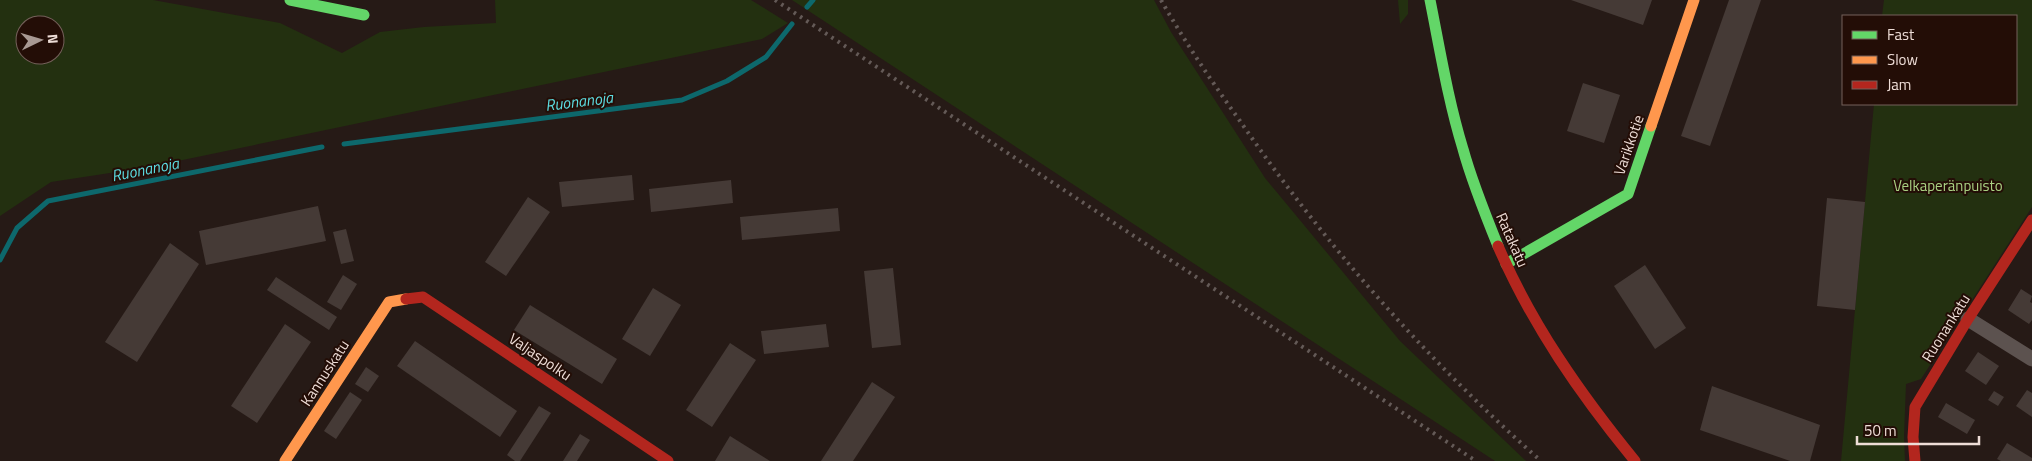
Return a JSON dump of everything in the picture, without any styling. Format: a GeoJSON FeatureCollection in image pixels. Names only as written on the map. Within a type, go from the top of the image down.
{"type":"FeatureCollection","features":[{"type":"Feature","properties":{"kind":"street"},"geometry":{"type":"LineString","coordinates":[[290,0],[364,16]]}},
{"type":"Feature","properties":{"kind":"street","name":"Ratakatu"},"geometry":{"type":"LineString","coordinates":[[1430,0],[1442,65],[1468,168],[1486,218],[1506,264],[1533,316],[1560,360],[1635,461]]}},
{"type":"Feature","properties":{"kind":"street","name":"Varikkotie"},"geometry":{"type":"LineString","coordinates":[[1506,264],[1628,194],[1694,0]]}},
{"type":"Feature","properties":{"kind":"street","name":"Ruonankatu"},"geometry":{"type":"LineString","coordinates":[[1915,461],[1913,437],[1915,407],[1968,319],[2032,220]]}},
{"type":"Feature","properties":{"kind":"street","name":"Valjaspolku"},"geometry":{"type":"LineString","coordinates":[[389,302],[423,297],[668,461]]}},
{"type":"Feature","properties":{"kind":"street","name":"Kannuskatu"},"geometry":{"type":"LineString","coordinates":[[286,461],[389,302]]}},
{"type":"Feature","properties":{"kind":"street"},"geometry":{"type":"LineString","coordinates":[[1968,319],[2032,359]]}},
{"type":"Feature","properties":{"kind":"green space"},"geometry":{"type":"Polygon","coordinates":[[[0,0],[153,0],[280,23],[342,53],[380,32],[424,27],[496,23],[495,0],[751,0],[788,23],[762,39],[149,167],[51,182],[0,216],[0,0]]]}},
{"type":"Feature","properties":{"kind":"green space"},"geometry":{"type":"Polygon","coordinates":[[[792,0],[1154,0],[1171,32],[1265,178],[1400,341],[1526,461],[1495,461],[792,0]]]}},
{"type":"Feature","properties":{"kind":"green space"},"geometry":{"type":"Polygon","coordinates":[[[1398,0],[1408,0],[1408,14],[1400,24],[1398,0]]]}},
{"type":"Feature","properties":{"kind":"green space","name":"Velkaperänpuisto"},"geometry":{"type":"Polygon","coordinates":[[[1884,0],[2032,0],[2032,207],[1921,379],[1906,384],[1905,461],[1841,461],[1874,105],[2017,105],[2017,15],[1882,15],[1884,0]]]}},
{"type":"Feature","properties":{"kind":"building"},"geometry":{"type":"Polygon","coordinates":[[[1571,0],[1652,0],[1643,25],[1571,0]]]}},
{"type":"Feature","properties":{"kind":"building"},"geometry":{"type":"Polygon","coordinates":[[[1729,0],[1761,0],[1710,146],[1681,136],[1729,0]]]}},
{"type":"Feature","properties":{"kind":"building"},"geometry":{"type":"Polygon","coordinates":[[[1583,83],[1620,95],[1604,143],[1567,131],[1583,83]]]}},
{"type":"Feature","properties":{"kind":"building"},"geometry":{"type":"Polygon","coordinates":[[[632,175],[634,200],[562,207],[559,182],[632,175]]]}},
{"type":"Feature","properties":{"kind":"building"},"geometry":{"type":"Polygon","coordinates":[[[731,180],[733,203],[651,212],[649,189],[731,180]]]}},
{"type":"Feature","properties":{"kind":"building"},"geometry":{"type":"Polygon","coordinates":[[[528,197],[550,212],[506,276],[485,262],[528,197]]]}},
{"type":"Feature","properties":{"kind":"building"},"geometry":{"type":"Polygon","coordinates":[[[1827,198],[1865,202],[1855,310],[1817,306],[1827,198]]]}},
{"type":"Feature","properties":{"kind":"building"},"geometry":{"type":"Polygon","coordinates":[[[318,206],[326,241],[206,265],[199,231],[318,206]]]}},
{"type":"Feature","properties":{"kind":"building"},"geometry":{"type":"Polygon","coordinates":[[[838,208],[840,231],[742,240],[740,217],[838,208]]]}},
{"type":"Feature","properties":{"kind":"building"},"geometry":{"type":"Polygon","coordinates":[[[346,229],[354,261],[341,264],[333,232],[346,229]]]}},
{"type":"Feature","properties":{"kind":"building"},"geometry":{"type":"Polygon","coordinates":[[[170,243],[199,264],[137,362],[105,342],[170,243]]]}},
{"type":"Feature","properties":{"kind":"building"},"geometry":{"type":"Polygon","coordinates":[[[1645,265],[1686,328],[1655,349],[1614,286],[1645,265]]]}},
{"type":"Feature","properties":{"kind":"building"},"geometry":{"type":"Polygon","coordinates":[[[893,268],[901,345],[872,348],[864,271],[893,268]]]}},
{"type":"Feature","properties":{"kind":"building"},"geometry":{"type":"Polygon","coordinates":[[[343,275],[357,284],[341,310],[327,302],[343,275]]]}},
{"type":"Feature","properties":{"kind":"building"},"geometry":{"type":"Polygon","coordinates":[[[276,277],[337,317],[329,330],[267,290],[276,277]]]}},
{"type":"Feature","properties":{"kind":"building"},"geometry":{"type":"Polygon","coordinates":[[[653,288],[681,305],[650,356],[622,339],[653,288]]]}},
{"type":"Feature","properties":{"kind":"building"},"geometry":{"type":"Polygon","coordinates":[[[2021,289],[2032,296],[2030,302],[2032,303],[2032,320],[2029,324],[2008,310],[2021,289]]]}},
{"type":"Feature","properties":{"kind":"building"},"geometry":{"type":"Polygon","coordinates":[[[530,305],[617,359],[602,384],[514,330],[530,305]]]}},
{"type":"Feature","properties":{"kind":"building"},"geometry":{"type":"Polygon","coordinates":[[[285,324],[311,342],[257,423],[231,406],[285,324]]]}},
{"type":"Feature","properties":{"kind":"building"},"geometry":{"type":"Polygon","coordinates":[[[826,324],[829,347],[764,354],[761,331],[826,324]]]}},
{"type":"Feature","properties":{"kind":"building"},"geometry":{"type":"Polygon","coordinates":[[[415,341],[517,411],[500,437],[397,366],[415,341]]]}},
{"type":"Feature","properties":{"kind":"building"},"geometry":{"type":"Polygon","coordinates":[[[730,343],[756,360],[712,427],[686,410],[730,343]]]}},
{"type":"Feature","properties":{"kind":"building"},"geometry":{"type":"Polygon","coordinates":[[[1978,352],[1999,366],[1986,385],[1965,371],[1978,352]]]}},
{"type":"Feature","properties":{"kind":"building"},"geometry":{"type":"Polygon","coordinates":[[[366,367],[379,376],[368,392],[355,384],[366,367]]]}},
{"type":"Feature","properties":{"kind":"building"},"geometry":{"type":"Polygon","coordinates":[[[872,382],[895,397],[853,461],[821,461],[872,382]]]}},
{"type":"Feature","properties":{"kind":"building"},"geometry":{"type":"Polygon","coordinates":[[[1712,386],[1820,425],[1810,461],[1790,461],[1700,430],[1712,386]]]}},
{"type":"Feature","properties":{"kind":"building"},"geometry":{"type":"Polygon","coordinates":[[[2027,390],[2032,393],[2032,417],[2016,406],[2027,390]]]}},
{"type":"Feature","properties":{"kind":"building"},"geometry":{"type":"Polygon","coordinates":[[[1994,391],[2004,397],[1998,406],[1988,400],[1994,391]]]}},
{"type":"Feature","properties":{"kind":"building"},"geometry":{"type":"Polygon","coordinates":[[[350,392],[362,400],[336,439],[324,431],[350,392]]]}},
{"type":"Feature","properties":{"kind":"building"},"geometry":{"type":"Polygon","coordinates":[[[1946,403],[1975,420],[1967,434],[1938,417],[1946,403]]]}},
{"type":"Feature","properties":{"kind":"building"},"geometry":{"type":"Polygon","coordinates":[[[539,406],[551,413],[520,461],[515,461],[507,455],[539,406]]]}},
{"type":"Feature","properties":{"kind":"building"},"geometry":{"type":"Polygon","coordinates":[[[580,434],[590,440],[577,461],[563,461],[580,434]]]}},
{"type":"Feature","properties":{"kind":"building"},"geometry":{"type":"Polygon","coordinates":[[[730,436],[770,461],[715,461],[730,436]]]}},
{"type":"Feature","properties":{"kind":"building"},"geometry":{"type":"Polygon","coordinates":[[[2007,443],[2032,458],[2032,461],[2001,461],[1997,459],[2007,443]]]}},
{"type":"Feature","properties":{"kind":"waterway","name":"Ruonanoja"},"geometry":{"type":"LineString","coordinates":[[807,7],[813,0]]}},
{"type":"Feature","properties":{"kind":"waterway","name":"Ruonanoja"},"geometry":{"type":"LineString","coordinates":[[344,144],[682,100],[727,81],[766,57],[792,24]]}},
{"type":"Feature","properties":{"kind":"waterway","name":"Ruonanoja"},"geometry":{"type":"LineString","coordinates":[[0,260],[17,228],[48,201],[322,147]]}},
{"type":"Feature","properties":{"kind":"railway"},"geometry":{"type":"LineString","coordinates":[[775,0],[1476,461]]}},
{"type":"Feature","properties":{"kind":"railway"},"geometry":{"type":"LineString","coordinates":[[1161,0],[1209,77],[1307,213],[1343,257],[1418,342],[1499,423],[1541,461]]}},
{"type":"Feature","properties":{"kind":"traffic: fast"},"geometry":{"type":"LineString","coordinates":[[290,0],[364,15]]}},
{"type":"Feature","properties":{"kind":"traffic: fast"},"geometry":{"type":"LineString","coordinates":[[1430,0],[1458,131],[1475,186],[1498,246]]}},
{"type":"Feature","properties":{"kind":"traffic: fast"},"geometry":{"type":"LineString","coordinates":[[1506,264],[1628,194],[1651,126]]}},
{"type":"Feature","properties":{"kind":"traffic: slow"},"geometry":{"type":"LineString","coordinates":[[1651,126],[1694,0]]}},
{"type":"Feature","properties":{"kind":"traffic: slow"},"geometry":{"type":"LineString","coordinates":[[285,461],[389,302],[406,299]]}},
{"type":"Feature","properties":{"kind":"traffic: jam"},"geometry":{"type":"LineString","coordinates":[[1915,461],[1913,437],[1915,407],[1968,319],[2032,220]]}},
{"type":"Feature","properties":{"kind":"traffic: jam"},"geometry":{"type":"LineString","coordinates":[[1498,246],[1526,304],[1559,358],[1596,411],[1635,461]]}},
{"type":"Feature","properties":{"kind":"traffic: jam"},"geometry":{"type":"LineString","coordinates":[[406,299],[423,297],[668,461]]}}]}
